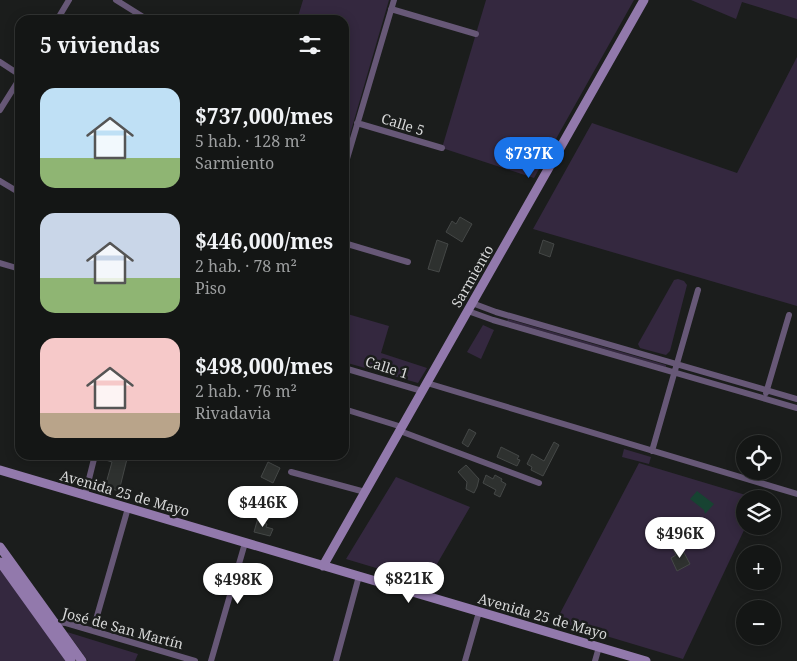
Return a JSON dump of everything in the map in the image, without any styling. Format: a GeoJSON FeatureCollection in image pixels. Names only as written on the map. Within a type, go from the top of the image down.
{"type":"FeatureCollection","features":[{"type":"Feature","properties":{"kind":"street"},"geometry":{"type":"LineString","coordinates":[[59,15],[69,0]]}},
{"type":"Feature","properties":{"kind":"street"},"geometry":{"type":"LineString","coordinates":[[116,0],[140,15]]}},
{"type":"Feature","properties":{"kind":"street"},"geometry":{"type":"LineString","coordinates":[[349,153],[394,0]]}},
{"type":"Feature","properties":{"kind":"street","name":"Sarmiento"},"geometry":{"type":"LineString","coordinates":[[323,566],[644,0]]}},
{"type":"Feature","properties":{"kind":"street"},"geometry":{"type":"LineString","coordinates":[[391,9],[476,34]]}},
{"type":"Feature","properties":{"kind":"street"},"geometry":{"type":"LineString","coordinates":[[0,62],[15,72]]}},
{"type":"Feature","properties":{"kind":"street"},"geometry":{"type":"LineString","coordinates":[[0,110],[15,84]]}},
{"type":"Feature","properties":{"kind":"street","name":"Calle 5"},"geometry":{"type":"LineString","coordinates":[[358,123],[442,148]]}},
{"type":"Feature","properties":{"kind":"street"},"geometry":{"type":"LineString","coordinates":[[0,181],[15,190]]}},
{"type":"Feature","properties":{"kind":"street"},"geometry":{"type":"LineString","coordinates":[[349,244],[408,262]]}},
{"type":"Feature","properties":{"kind":"street"},"geometry":{"type":"LineString","coordinates":[[0,263],[15,268]]}},
{"type":"Feature","properties":{"kind":"street"},"geometry":{"type":"LineString","coordinates":[[652,451],[698,290]]}},
{"type":"Feature","properties":{"kind":"street"},"geometry":{"type":"LineString","coordinates":[[470,307],[496,312],[797,399]]}},
{"type":"Feature","properties":{"kind":"street"},"geometry":{"type":"LineString","coordinates":[[470,307],[493,320],[797,408]]}},
{"type":"Feature","properties":{"kind":"street"},"geometry":{"type":"LineString","coordinates":[[764,399],[789,315]]}},
{"type":"Feature","properties":{"kind":"street","name":"Calle 1"},"geometry":{"type":"LineString","coordinates":[[349,369],[424,387],[797,494]]}},
{"type":"Feature","properties":{"kind":"street"},"geometry":{"type":"LineString","coordinates":[[349,411],[539,483]]}},
{"type":"Feature","properties":{"kind":"street"},"geometry":{"type":"LineString","coordinates":[[84,495],[94,460]]}},
{"type":"Feature","properties":{"kind":"street","name":"Avenida 25 de Mayo"},"geometry":{"type":"LineString","coordinates":[[0,470],[646,661]]}},
{"type":"Feature","properties":{"kind":"street"},"geometry":{"type":"LineString","coordinates":[[291,472],[365,492]]}},
{"type":"Feature","properties":{"kind":"street"},"geometry":{"type":"LineString","coordinates":[[93,630],[128,508]]}},
{"type":"Feature","properties":{"kind":"street"},"geometry":{"type":"LineString","coordinates":[[211,661],[245,543]]}},
{"type":"Feature","properties":{"kind":"street"},"geometry":{"type":"LineString","coordinates":[[0,547],[71,661]]}},
{"type":"Feature","properties":{"kind":"street"},"geometry":{"type":"LineString","coordinates":[[0,562],[82,661]]}},
{"type":"Feature","properties":{"kind":"street"},"geometry":{"type":"LineString","coordinates":[[336,661],[359,576]]}},
{"type":"Feature","properties":{"kind":"street"},"geometry":{"type":"LineString","coordinates":[[465,661],[479,612]]}},
{"type":"Feature","properties":{"kind":"street","name":"José de San Martín"},"geometry":{"type":"LineString","coordinates":[[49,623],[66,622],[195,661]]}},
{"type":"Feature","properties":{"kind":"street"},"geometry":{"type":"LineString","coordinates":[[595,661],[599,647]]}},
{"type":"Feature","properties":{"kind":"shaded area"},"geometry":{"type":"Polygon","coordinates":[[[303,0],[389,0],[349,138],[349,15],[298,15],[303,0]]]}},
{"type":"Feature","properties":{"kind":"shaded area"},"geometry":{"type":"Polygon","coordinates":[[[486,0],[634,0],[534,178],[442,148],[486,0]]]}},
{"type":"Feature","properties":{"kind":"shaded area"},"geometry":{"type":"Polygon","coordinates":[[[691,0],[797,0],[797,19],[742,2],[736,19],[691,0]]]}},
{"type":"Feature","properties":{"kind":"shaded area"},"geometry":{"type":"Polygon","coordinates":[[[797,57],[797,306],[533,229],[592,123],[737,173],[797,57]]]}},
{"type":"Feature","properties":{"kind":"shaded area"},"geometry":{"type":"Polygon","coordinates":[[[674,280],[684,281],[687,285],[670,351],[666,355],[640,348],[638,344],[674,280]]]}},
{"type":"Feature","properties":{"kind":"shaded area"},"geometry":{"type":"Polygon","coordinates":[[[349,314],[389,326],[381,353],[427,368],[418,383],[349,363],[349,314]]]}},
{"type":"Feature","properties":{"kind":"shaded area"},"geometry":{"type":"Polygon","coordinates":[[[508,319],[666,365],[666,367],[507,321],[508,319]]]}},
{"type":"Feature","properties":{"kind":"shaded area"},"geometry":{"type":"Polygon","coordinates":[[[483,325],[494,330],[481,359],[467,352],[483,325]]]}},
{"type":"Feature","properties":{"kind":"shaded area"},"geometry":{"type":"Polygon","coordinates":[[[624,449],[651,457],[649,464],[622,457],[624,449]]]}},
{"type":"Feature","properties":{"kind":"shaded area"},"geometry":{"type":"Polygon","coordinates":[[[639,463],[736,492],[736,535],[742,535],[683,659],[556,621],[639,463]]]}},
{"type":"Feature","properties":{"kind":"shaded area"},"geometry":{"type":"Polygon","coordinates":[[[396,477],[470,507],[426,583],[346,559],[396,477]]]}},
{"type":"Feature","properties":{"kind":"shaded area"},"geometry":{"type":"Polygon","coordinates":[[[697,491],[714,504],[705,514],[704,510],[690,499],[697,491]]]}},
{"type":"Feature","properties":{"kind":"shaded area"},"geometry":{"type":"Polygon","coordinates":[[[0,562],[71,661],[0,661],[0,562]]]}},
{"type":"Feature","properties":{"kind":"shaded area"},"geometry":{"type":"Polygon","coordinates":[[[67,632],[138,654],[135,661],[88,661],[67,632]]]}},
{"type":"Feature","properties":{"kind":"building"},"geometry":{"type":"Polygon","coordinates":[[[460,217],[472,224],[462,242],[446,232],[452,221],[456,224],[460,217]]]}},
{"type":"Feature","properties":{"kind":"building"},"geometry":{"type":"Polygon","coordinates":[[[437,240],[448,244],[439,272],[428,269],[437,240]]]}},
{"type":"Feature","properties":{"kind":"building"},"geometry":{"type":"Polygon","coordinates":[[[543,240],[554,244],[550,257],[539,253],[543,240]]]}},
{"type":"Feature","properties":{"kind":"building"},"geometry":{"type":"Polygon","coordinates":[[[469,429],[476,433],[468,447],[462,443],[469,429]]]}},
{"type":"Feature","properties":{"kind":"building"},"geometry":{"type":"Polygon","coordinates":[[[554,442],[559,445],[543,476],[531,470],[532,467],[527,464],[532,454],[544,461],[554,442]]]}},
{"type":"Feature","properties":{"kind":"building"},"geometry":{"type":"Polygon","coordinates":[[[501,447],[519,456],[517,459],[520,460],[517,466],[497,457],[501,447]]]}},
{"type":"Feature","properties":{"kind":"building"},"geometry":{"type":"Polygon","coordinates":[[[106,460],[127,460],[119,491],[105,487],[112,462],[106,460]]]}},
{"type":"Feature","properties":{"kind":"building"},"geometry":{"type":"Polygon","coordinates":[[[268,462],[280,468],[273,483],[261,477],[268,462]]]}},
{"type":"Feature","properties":{"kind":"building"},"geometry":{"type":"Polygon","coordinates":[[[466,465],[479,479],[474,493],[466,489],[467,482],[458,472],[466,465]]]}},
{"type":"Feature","properties":{"kind":"building"},"geometry":{"type":"Polygon","coordinates":[[[486,475],[493,479],[495,475],[506,484],[500,497],[494,494],[496,490],[483,483],[486,475]]]}},
{"type":"Feature","properties":{"kind":"building"},"geometry":{"type":"Polygon","coordinates":[[[258,518],[265,520],[266,527],[273,529],[270,536],[254,532],[258,518]]]}},
{"type":"Feature","properties":{"kind":"building"},"geometry":{"type":"Polygon","coordinates":[[[686,518],[689,525],[679,530],[676,523],[686,518]]]}},
{"type":"Feature","properties":{"kind":"building"},"geometry":{"type":"Polygon","coordinates":[[[680,545],[690,564],[677,571],[671,558],[676,555],[673,549],[680,545]]]}}]}
